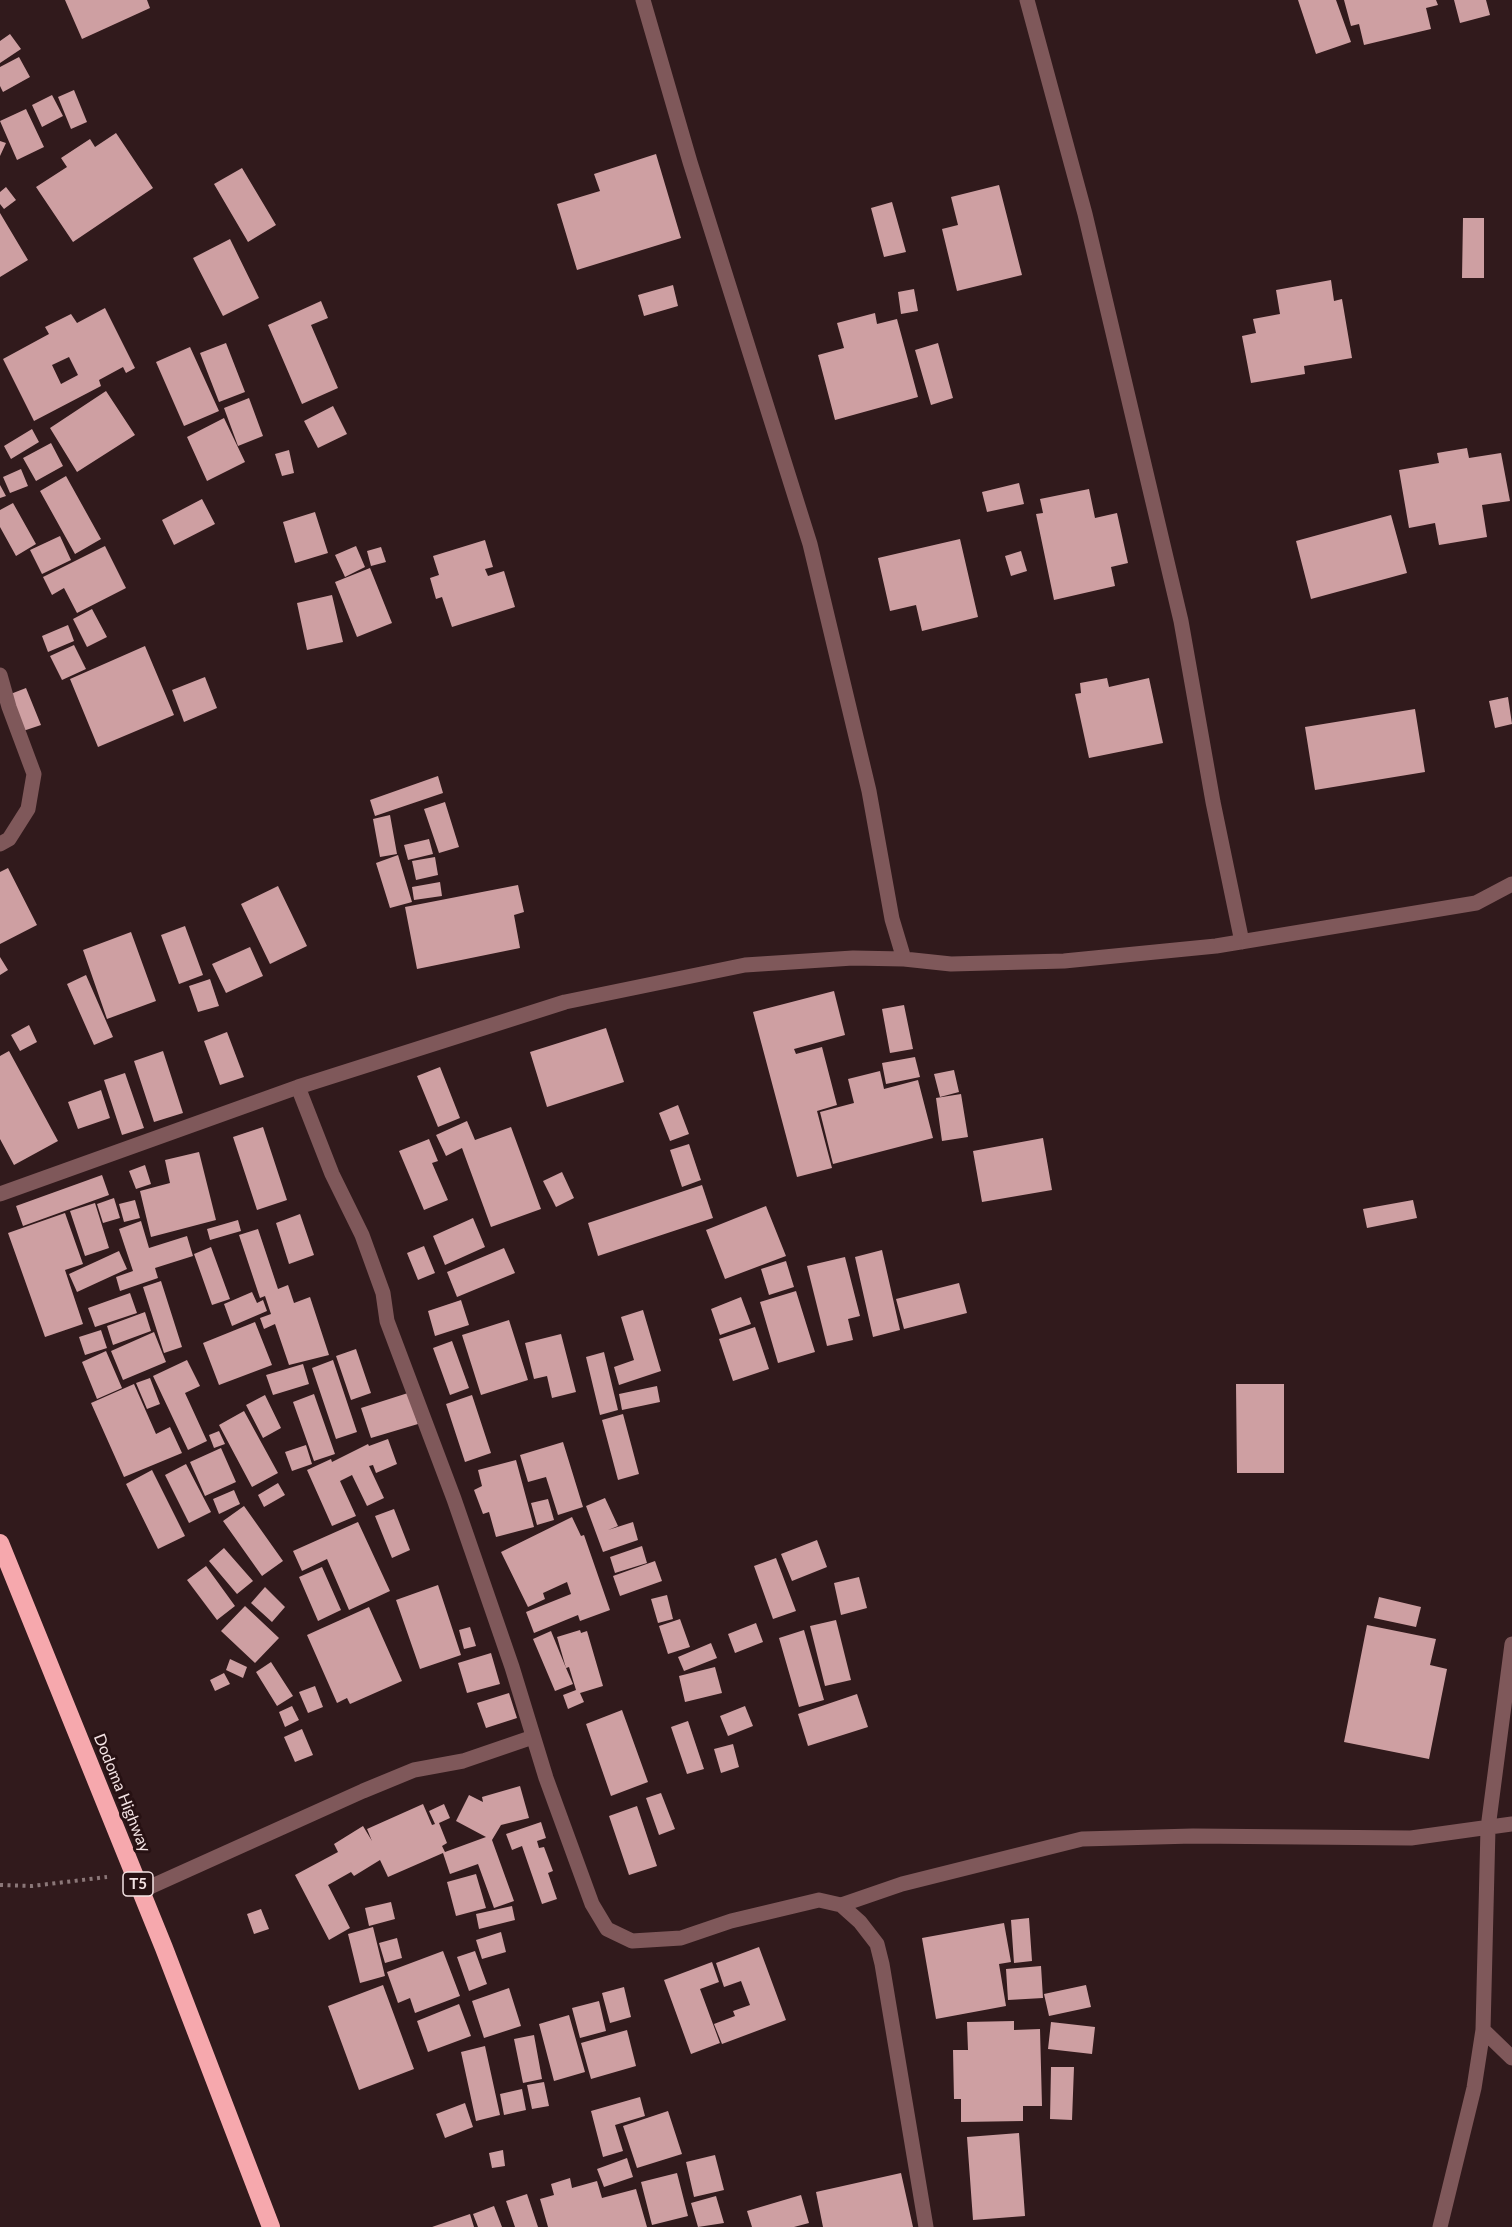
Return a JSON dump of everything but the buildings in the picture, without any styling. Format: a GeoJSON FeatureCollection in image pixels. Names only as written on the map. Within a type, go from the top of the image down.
{"type":"FeatureCollection","features":[{"type":"Feature","properties":{"kind":"highway","name":"Dodoma Highway"},"geometry":{"type":"LineString","coordinates":[[0,1543],[138,1882],[271,2227]]}},
{"type":"Feature","properties":{"kind":"street"},"geometry":{"type":"LineString","coordinates":[[643,0],[690,162],[810,544],[869,792],[892,919],[904,959]]}},
{"type":"Feature","properties":{"kind":"street"},"geometry":{"type":"LineString","coordinates":[[1027,0],[1085,214],[1182,621],[1213,802],[1242,942]]}},
{"type":"Feature","properties":{"kind":"street"},"geometry":{"type":"LineString","coordinates":[[0,675],[9,707],[34,774],[24,817],[9,839],[0,844]]}},
{"type":"Feature","properties":{"kind":"street"},"geometry":{"type":"LineString","coordinates":[[0,1194],[297,1087],[576,999],[745,965],[853,958],[904,959],[951,964],[1064,962],[1242,942],[1476,903],[1512,884]]}},
{"type":"Feature","properties":{"kind":"street"},"geometry":{"type":"LineString","coordinates":[[297,1087],[332,1174],[362,1235],[383,1293],[387,1321],[454,1499],[533,1737],[592,1904],[607,1929],[632,1941],[681,1938],[731,1921],[792,1905],[819,1900],[841,1905],[902,1884],[1082,1839],[1193,1836],[1411,1838],[1512,1824]]}},
{"type":"Feature","properties":{"kind":"street"},"geometry":{"type":"LineString","coordinates":[[1440,2227],[1474,2088],[1483,2030],[1488,1828],[1512,1644]]}},
{"type":"Feature","properties":{"kind":"street"},"geometry":{"type":"LineString","coordinates":[[138,1882],[414,1770],[463,1761],[533,1737]]}},
{"type":"Feature","properties":{"kind":"street"},"geometry":{"type":"LineString","coordinates":[[841,1905],[877,1944],[926,2227]]}},
{"type":"Feature","properties":{"kind":"street"},"geometry":{"type":"LineString","coordinates":[[1483,2030],[1512,2058]]}},
{"type":"Feature","properties":{"kind":"path"},"geometry":{"type":"LineString","coordinates":[[0,1885],[138,1882]]}}]}
